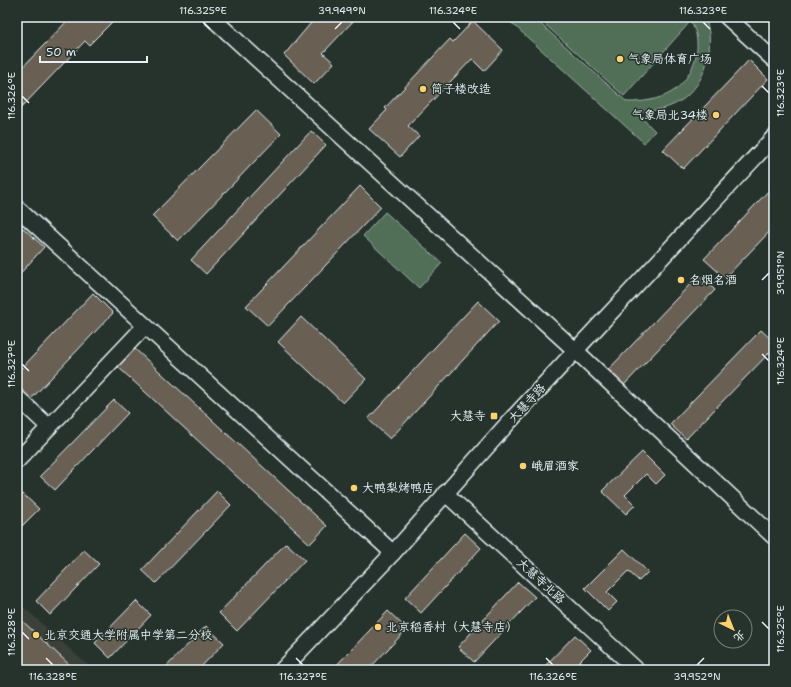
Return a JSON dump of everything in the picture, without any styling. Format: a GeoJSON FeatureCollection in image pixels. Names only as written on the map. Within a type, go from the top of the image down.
{"type":"FeatureCollection","features":[{"type":"Feature","properties":{"kind":"street"},"geometry":{"type":"LineString","coordinates":[[211,17],[576,351],[774,537]]}},
{"type":"Feature","properties":{"kind":"street"},"geometry":{"type":"LineString","coordinates":[[727,17],[774,60]]}},
{"type":"Feature","properties":{"kind":"street","name":"大慧寺路"},"geometry":{"type":"LineString","coordinates":[[282,670],[393,552],[774,137]]}},
{"type":"Feature","properties":{"kind":"street"},"geometry":{"type":"LineString","coordinates":[[17,208],[393,552]]}},
{"type":"Feature","properties":{"kind":"street"},"geometry":{"type":"LineString","coordinates":[[17,462],[145,326]]}},
{"type":"Feature","properties":{"kind":"street"},"geometry":{"type":"LineString","coordinates":[[17,397],[49,427]]}},
{"type":"Feature","properties":{"kind":"street","name":"大慧寺北路"},"geometry":{"type":"LineString","coordinates":[[446,493],[637,670]]}},
{"type":"Feature","properties":{"kind":"shaded area","name":"北京交通大学附属中学第二分校"},"geometry":{"type":"Polygon","coordinates":[[[17,601],[93,670],[17,670],[17,601]]]}},
{"type":"Feature","properties":{"kind":"green space"},"geometry":{"type":"Polygon","coordinates":[[[505,17],[533,17],[627,102],[639,102],[667,95],[680,85],[687,77],[696,57],[697,46],[693,26],[687,17],[705,17],[710,41],[709,54],[706,67],[700,79],[693,90],[684,98],[673,105],[664,108],[637,113],[655,131],[644,143],[505,17]]]}},
{"type":"Feature","properties":{"kind":"green space","name":"气象局体育广场"},"geometry":{"type":"Polygon","coordinates":[[[537,17],[683,17],[689,23],[624,96],[537,17]]]}},
{"type":"Feature","properties":{"kind":"green space"},"geometry":{"type":"Polygon","coordinates":[[[385,212],[442,263],[419,288],[363,236],[385,212]]]}},
{"type":"Feature","properties":{"kind":"building"},"geometry":{"type":"Polygon","coordinates":[[[71,17],[117,17],[89,45],[85,41],[17,112],[17,73],[71,17]]]}},
{"type":"Feature","properties":{"kind":"building"},"geometry":{"type":"Polygon","coordinates":[[[316,17],[357,17],[323,53],[334,63],[314,84],[284,55],[316,17]]]}},
{"type":"Feature","properties":{"kind":"building","name":"筒子楼改造"},"geometry":{"type":"Polygon","coordinates":[[[473,21],[503,50],[484,71],[472,59],[408,126],[419,136],[400,157],[369,129],[387,110],[385,108],[450,39],[453,42],[473,21]]]}},
{"type":"Feature","properties":{"kind":"building","name":"气象局北34楼"},"geometry":{"type":"Polygon","coordinates":[[[749,60],[768,79],[683,169],[663,150],[749,60]]]}},
{"type":"Feature","properties":{"kind":"building"},"geometry":{"type":"Polygon","coordinates":[[[256,110],[281,134],[178,241],[152,216],[256,110]]]}},
{"type":"Feature","properties":{"kind":"building"},"geometry":{"type":"Polygon","coordinates":[[[311,131],[326,145],[206,274],[191,260],[311,131]]]}},
{"type":"Feature","properties":{"kind":"building"},"geometry":{"type":"Polygon","coordinates":[[[774,185],[774,227],[725,278],[704,259],[774,185]]]}},
{"type":"Feature","properties":{"kind":"building"},"geometry":{"type":"Polygon","coordinates":[[[360,186],[381,207],[268,326],[246,306],[360,186]]]}},
{"type":"Feature","properties":{"kind":"building"},"geometry":{"type":"Polygon","coordinates":[[[23,228],[44,247],[17,277],[17,235],[23,228]]]}},
{"type":"Feature","properties":{"kind":"building"},"geometry":{"type":"Polygon","coordinates":[[[699,275],[715,290],[624,385],[608,370],[699,275]]]}},
{"type":"Feature","properties":{"kind":"building"},"geometry":{"type":"Polygon","coordinates":[[[93,293],[113,313],[31,399],[17,386],[17,373],[93,293]]]}},
{"type":"Feature","properties":{"kind":"building"},"geometry":{"type":"Polygon","coordinates":[[[478,301],[499,321],[390,439],[368,419],[478,301]]]}},
{"type":"Feature","properties":{"kind":"building"},"geometry":{"type":"Polygon","coordinates":[[[301,317],[366,379],[343,403],[278,342],[301,317]]]}},
{"type":"Feature","properties":{"kind":"building"},"geometry":{"type":"Polygon","coordinates":[[[761,330],[774,342],[774,348],[686,439],[670,424],[761,330]]]}},
{"type":"Feature","properties":{"kind":"building"},"geometry":{"type":"Polygon","coordinates":[[[134,348],[327,526],[310,544],[117,366],[134,348]]]}},
{"type":"Feature","properties":{"kind":"building"},"geometry":{"type":"Polygon","coordinates":[[[114,400],[128,413],[55,490],[40,476],[114,400]]]}},
{"type":"Feature","properties":{"kind":"building"},"geometry":{"type":"Polygon","coordinates":[[[642,452],[665,475],[656,484],[646,474],[625,495],[635,505],[626,514],[602,491],[642,452]]]}},
{"type":"Feature","properties":{"kind":"building"},"geometry":{"type":"Polygon","coordinates":[[[217,491],[231,505],[156,583],[142,570],[217,491]]]}},
{"type":"Feature","properties":{"kind":"building"},"geometry":{"type":"Polygon","coordinates":[[[23,494],[39,509],[17,531],[17,500],[23,494]]]}},
{"type":"Feature","properties":{"kind":"building"},"geometry":{"type":"Polygon","coordinates":[[[465,533],[481,548],[421,613],[405,598],[465,533]]]}},
{"type":"Feature","properties":{"kind":"building"},"geometry":{"type":"Polygon","coordinates":[[[286,543],[305,560],[237,631],[219,613],[286,543]]]}},
{"type":"Feature","properties":{"kind":"building"},"geometry":{"type":"Polygon","coordinates":[[[624,549],[648,572],[639,581],[628,571],[607,592],[617,602],[608,611],[585,588],[624,549]]]}},
{"type":"Feature","properties":{"kind":"building"},"geometry":{"type":"Polygon","coordinates":[[[84,550],[99,564],[50,615],[36,601],[84,550]]]}},
{"type":"Feature","properties":{"kind":"building"},"geometry":{"type":"Polygon","coordinates":[[[518,582],[535,597],[474,662],[458,647],[518,582]]]}},
{"type":"Feature","properties":{"kind":"building"},"geometry":{"type":"Polygon","coordinates":[[[136,601],[151,615],[110,658],[95,643],[136,601]]]}},
{"type":"Feature","properties":{"kind":"building"},"geometry":{"type":"Polygon","coordinates":[[[388,611],[407,629],[368,670],[332,670],[388,611]]]}},
{"type":"Feature","properties":{"kind":"building"},"geometry":{"type":"Polygon","coordinates":[[[17,616],[75,670],[25,670],[17,663],[17,616]]]}},
{"type":"Feature","properties":{"kind":"building"},"geometry":{"type":"Polygon","coordinates":[[[206,626],[224,643],[198,670],[163,670],[206,626]]]}},
{"type":"Feature","properties":{"kind":"building"},"geometry":{"type":"Polygon","coordinates":[[[575,635],[591,650],[571,670],[541,670],[575,635]]]}},
{"type":"Feature","properties":{"kind":"place","name":"气象局体育广场"},"geometry":{"type":"Point","coordinates":[620,59]}},
{"type":"Feature","properties":{"kind":"place","name":"筒子楼改造"},"geometry":{"type":"Point","coordinates":[423,89]}},
{"type":"Feature","properties":{"kind":"place","name":"气象局北34楼"},"geometry":{"type":"Point","coordinates":[716,115]}},
{"type":"Feature","properties":{"kind":"place","name":"名烟名酒"},"geometry":{"type":"Point","coordinates":[681,280]}},
{"type":"Feature","properties":{"kind":"place","name":"大慧寺"},"geometry":{"type":"Point","coordinates":[494,416]}},
{"type":"Feature","properties":{"kind":"place","name":"峨眉酒家"},"geometry":{"type":"Point","coordinates":[523,466]}},
{"type":"Feature","properties":{"kind":"place","name":"大鸭梨烤鸭店"},"geometry":{"type":"Point","coordinates":[354,488]}},
{"type":"Feature","properties":{"kind":"place","name":"北京稻香村（大慧寺店）"},"geometry":{"type":"Point","coordinates":[378,627]}},
{"type":"Feature","properties":{"kind":"place","name":"北京交通大学附属中学第二分校"},"geometry":{"type":"Point","coordinates":[36,635]}}]}
